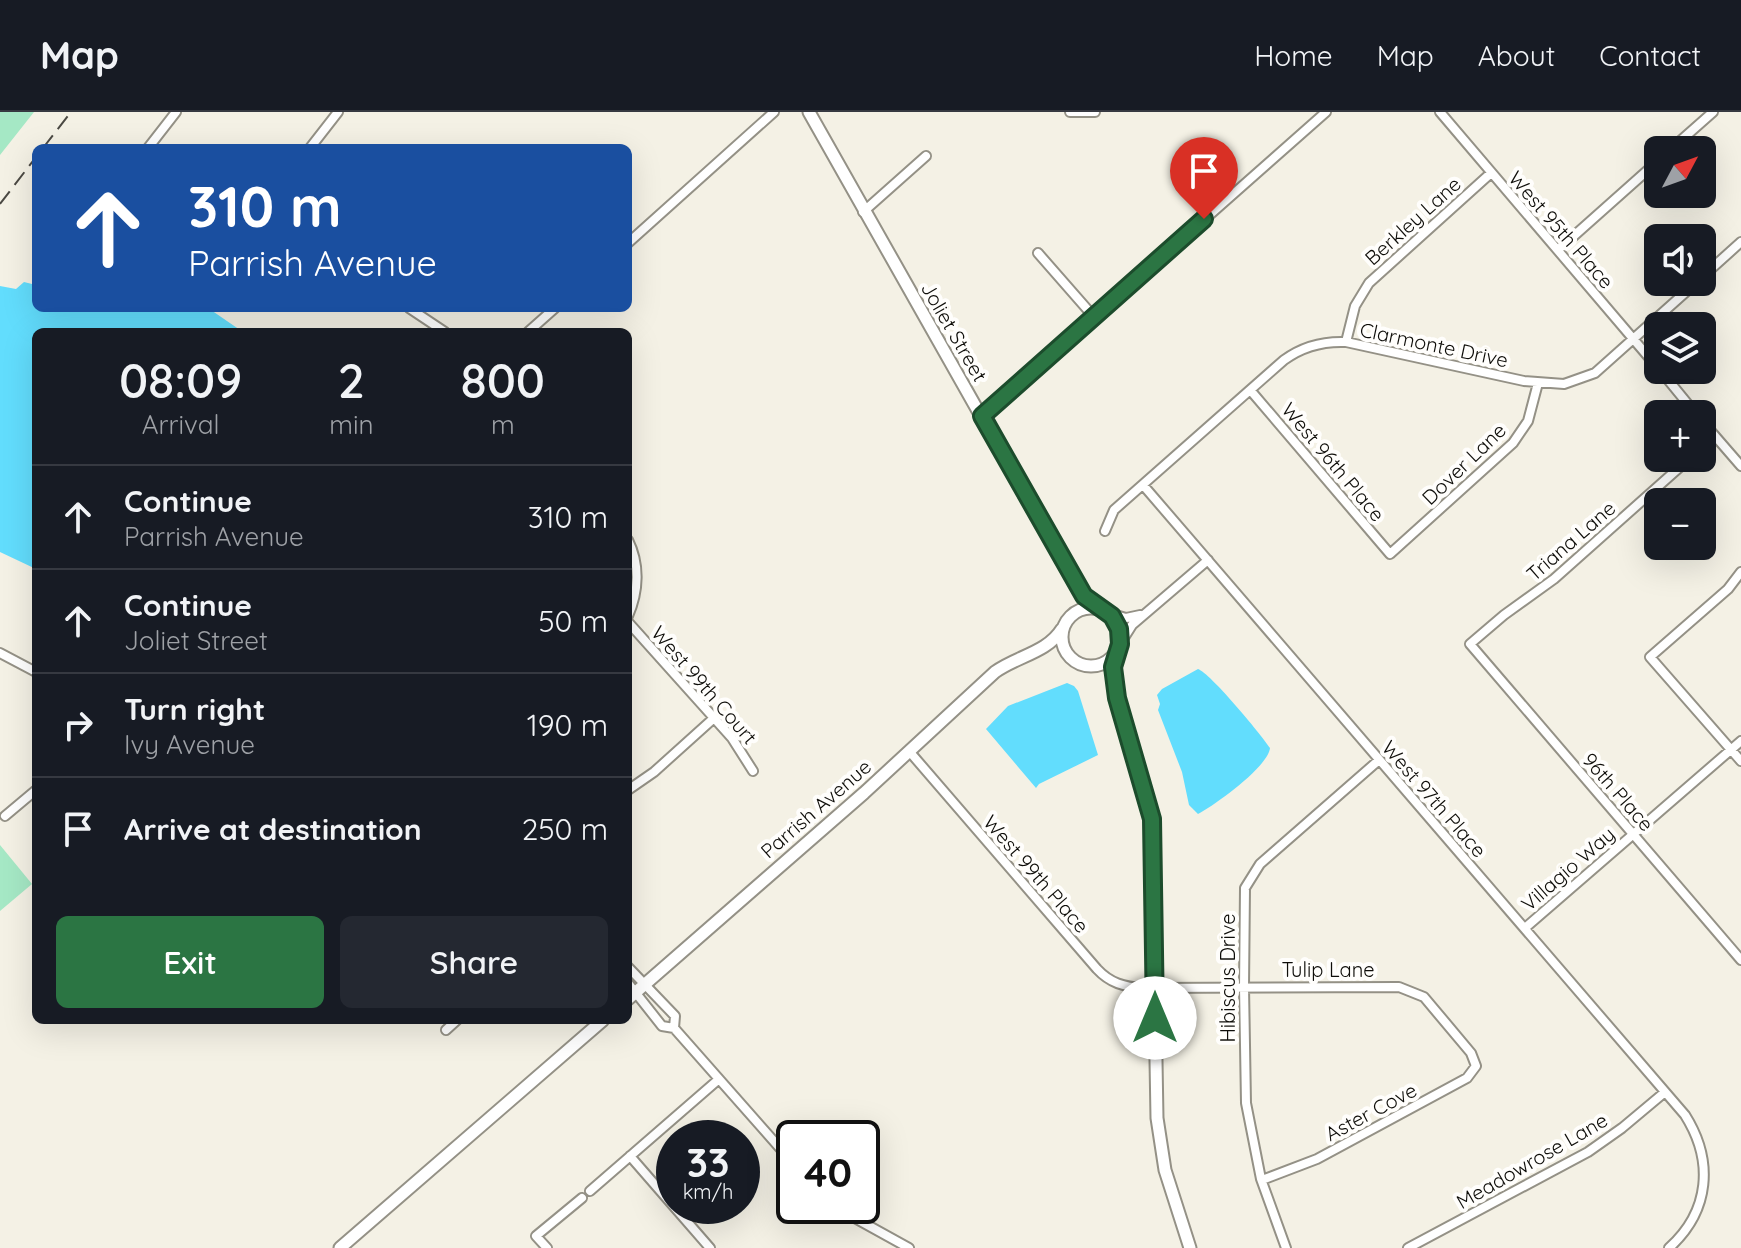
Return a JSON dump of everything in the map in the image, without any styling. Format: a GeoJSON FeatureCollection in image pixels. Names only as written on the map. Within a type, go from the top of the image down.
{"type":"FeatureCollection","features":[{"type":"Feature","properties":{"kind":"street"},"geometry":{"type":"LineString","coordinates":[[152,144],[176,112]]}},
{"type":"Feature","properties":{"kind":"street"},"geometry":{"type":"LineString","coordinates":[[313,144],[338,112]]}},
{"type":"Feature","properties":{"kind":"street"},"geometry":{"type":"LineString","coordinates":[[632,239],[774,112]]}},
{"type":"Feature","properties":{"kind":"street","name":"Joliet Street"},"geometry":{"type":"LineString","coordinates":[[809,112],[1068,570],[1087,599],[1104,611]]}},
{"type":"Feature","properties":{"kind":"street"},"geometry":{"type":"LineString","coordinates":[[1070,112],[1095,112]]}},
{"type":"Feature","properties":{"kind":"street"},"geometry":{"type":"LineString","coordinates":[[982,416],[1326,112]]}},
{"type":"Feature","properties":{"kind":"street","name":"West 95th Place"},"geometry":{"type":"LineString","coordinates":[[1440,112],[1644,352]]}},
{"type":"Feature","properties":{"kind":"street"},"geometry":{"type":"LineString","coordinates":[[1686,136],[1713,112]]}},
{"type":"Feature","properties":{"kind":"street"},"geometry":{"type":"LineString","coordinates":[[863,212],[926,156]]}},
{"type":"Feature","properties":{"kind":"street","name":"Berkley Lane"},"geometry":{"type":"LineString","coordinates":[[1346,342],[1355,306],[1369,283],[1491,173]]}},
{"type":"Feature","properties":{"kind":"street"},"geometry":{"type":"LineString","coordinates":[[1558,250],[1644,173]]}},
{"type":"Feature","properties":{"kind":"street"},"geometry":{"type":"LineString","coordinates":[[1716,264],[1741,242]]}},
{"type":"Feature","properties":{"kind":"street"},"geometry":{"type":"LineString","coordinates":[[1038,253],[1094,317]]}},
{"type":"Feature","properties":{"kind":"street","name":"Clarmonte Drive"},"geometry":{"type":"LineString","coordinates":[[1105,531],[1110,515],[1284,360],[1298,351],[1323,342],[1346,342],[1538,383],[1564,384],[1588,376],[1681,296]]}},
{"type":"Feature","properties":{"kind":"street"},"geometry":{"type":"LineString","coordinates":[[415,312],[439,328]]}},
{"type":"Feature","properties":{"kind":"street"},"geometry":{"type":"LineString","coordinates":[[532,328],[550,312]]}},
{"type":"Feature","properties":{"kind":"street","name":"Dover Lane"},"geometry":{"type":"LineString","coordinates":[[1390,554],[1513,443],[1531,413],[1538,383]]}},
{"type":"Feature","properties":{"kind":"street","name":"West 95th Place"},"geometry":{"type":"LineString","coordinates":[[1671,384],[1684,400]]}},
{"type":"Feature","properties":{"kind":"street","name":"West 96th Place"},"geometry":{"type":"LineString","coordinates":[[1251,391],[1390,554]]}},
{"type":"Feature","properties":{"kind":"street"},"geometry":{"type":"LineString","coordinates":[[1716,437],[1741,466]]}},
{"type":"Feature","properties":{"kind":"street","name":"Triana Lane"},"geometry":{"type":"LineString","coordinates":[[1470,644],[1554,578],[1674,472]]}},
{"type":"Feature","properties":{"kind":"street","name":"West 97th Place"},"geometry":{"type":"LineString","coordinates":[[1143,485],[1685,1115],[1698,1136],[1705,1177],[1702,1195],[1688,1225],[1669,1248]]}},
{"type":"Feature","properties":{"kind":"street"},"geometry":{"type":"LineString","coordinates":[[632,552],[637,582],[632,603]]}},
{"type":"Feature","properties":{"kind":"street"},"geometry":{"type":"LineString","coordinates":[[1085,666],[1100,665],[1117,649],[1128,628],[1208,560]]}},
{"type":"Feature","properties":{"kind":"street","name":"Joliet Street"},"geometry":{"type":"LineString","coordinates":[[1068,570],[1076,598],[1069,616]]}},
{"type":"Feature","properties":{"kind":"street"},"geometry":{"type":"LineString","coordinates":[[1741,572],[1728,589],[1650,657],[1741,761]]}},
{"type":"Feature","properties":{"kind":"street"},"geometry":{"type":"LineString","coordinates":[[1069,616],[1085,608],[1126,618],[1145,613]]}},
{"type":"Feature","properties":{"kind":"street"},"geometry":{"type":"LineString","coordinates":[[1104,611],[1118,625],[1113,672],[1117,698],[1152,819],[1157,1118],[1170,1189],[1190,1248]]}},
{"type":"Feature","properties":{"kind":"street","name":"Parrish Avenue"},"geometry":{"type":"LineString","coordinates":[[634,990],[909,751],[995,672],[1049,644],[1069,616]]}},
{"type":"Feature","properties":{"kind":"street","name":"West 99th Court"},"geometry":{"type":"LineString","coordinates":[[632,624],[738,746],[753,771]]}},
{"type":"Feature","properties":{"kind":"street"},"geometry":{"type":"LineString","coordinates":[[1062,629],[1064,648],[1073,660]]}},
{"type":"Feature","properties":{"kind":"street","name":"96th Place"},"geometry":{"type":"LineString","coordinates":[[1470,644],[1741,960]]}},
{"type":"Feature","properties":{"kind":"street"},"geometry":{"type":"LineString","coordinates":[[1032,653],[1055,652],[1104,675],[1117,698]]}},
{"type":"Feature","properties":{"kind":"street"},"geometry":{"type":"LineString","coordinates":[[0,653],[32,670]]}},
{"type":"Feature","properties":{"kind":"street"},"geometry":{"type":"LineString","coordinates":[[632,787],[654,772],[714,718]]}},
{"type":"Feature","properties":{"kind":"street","name":"Villagio Way"},"geometry":{"type":"LineString","coordinates":[[1525,928],[1741,741]]}},
{"type":"Feature","properties":{"kind":"street","name":"West 99th Place"},"geometry":{"type":"LineString","coordinates":[[909,751],[1101,974],[1127,987],[1156,988]]}},
{"type":"Feature","properties":{"kind":"street","name":"Hibiscus Drive"},"geometry":{"type":"LineString","coordinates":[[1286,1248],[1262,1180],[1246,1103],[1245,888],[1260,864],[1379,760]]}},
{"type":"Feature","properties":{"kind":"street"},"geometry":{"type":"LineString","coordinates":[[5,816],[32,793]]}},
{"type":"Feature","properties":{"kind":"street","name":"Tulip Lane"},"geometry":{"type":"LineString","coordinates":[[1156,988],[1405,988],[1424,997],[1471,1053]]}},
{"type":"Feature","properties":{"kind":"street"},"geometry":{"type":"LineString","coordinates":[[634,990],[662,1026],[674,1028],[776,1144]]}},
{"type":"Feature","properties":{"kind":"street"},"geometry":{"type":"LineString","coordinates":[[634,990],[675,1016],[674,1028]]}},
{"type":"Feature","properties":{"kind":"street"},"geometry":{"type":"LineString","coordinates":[[446,1030],[453,1024]]}},
{"type":"Feature","properties":{"kind":"street"},"geometry":{"type":"LineString","coordinates":[[340,1248],[598,1024]]}},
{"type":"Feature","properties":{"kind":"street","name":"Aster Cove"},"geometry":{"type":"LineString","coordinates":[[1262,1180],[1317,1159],[1467,1078],[1476,1066],[1471,1053]]}},
{"type":"Feature","properties":{"kind":"street"},"geometry":{"type":"LineString","coordinates":[[547,1248],[536,1236],[719,1079]]}},
{"type":"Feature","properties":{"kind":"street","name":"Meadowrose Lane"},"geometry":{"type":"LineString","coordinates":[[1408,1248],[1588,1152],[1665,1092]]}},
{"type":"Feature","properties":{"kind":"street"},"geometry":{"type":"LineString","coordinates":[[630,1156],[710,1248]]}},
{"type":"Feature","properties":{"kind":"street"},"geometry":{"type":"LineString","coordinates":[[866,1224],[909,1248]]}},
{"type":"Feature","properties":{"kind":"green space"},"geometry":{"type":"Polygon","coordinates":[[[0,112],[34,112],[0,155],[0,112]]]}},
{"type":"Feature","properties":{"kind":"green space"},"geometry":{"type":"Polygon","coordinates":[[[0,845],[32,884],[0,911],[0,845]]]}},
{"type":"Feature","properties":{"kind":"water"},"geometry":{"type":"Polygon","coordinates":[[[24,282],[32,284],[32,312],[214,312],[237,328],[32,328],[32,567],[0,552],[0,286],[16,289],[24,282]]]}},
{"type":"Feature","properties":{"kind":"water"},"geometry":{"type":"Polygon","coordinates":[[[1198,669],[1246,717],[1270,748],[1251,775],[1198,814],[1189,805],[1182,772],[1158,710],[1157,695],[1198,669]]]}},
{"type":"Feature","properties":{"kind":"water"},"geometry":{"type":"Polygon","coordinates":[[[1067,683],[1078,691],[1098,755],[1036,788],[986,729],[1008,706],[1067,683]]]}},
{"type":"Feature","properties":{"kind":"railway"},"geometry":{"type":"LineString","coordinates":[[46,144],[71,112]]}},
{"type":"Feature","properties":{"kind":"railway"},"geometry":{"type":"LineString","coordinates":[[0,204],[32,162]]}},
{"type":"Feature","properties":{"kind":"route"},"geometry":{"type":"LineString","coordinates":[[1155,1018],[1152,819],[1117,698],[1113,667],[1120,644],[1119,629],[1109,613],[1090,603],[1084,596],[982,416],[1204,219]]}}]}
